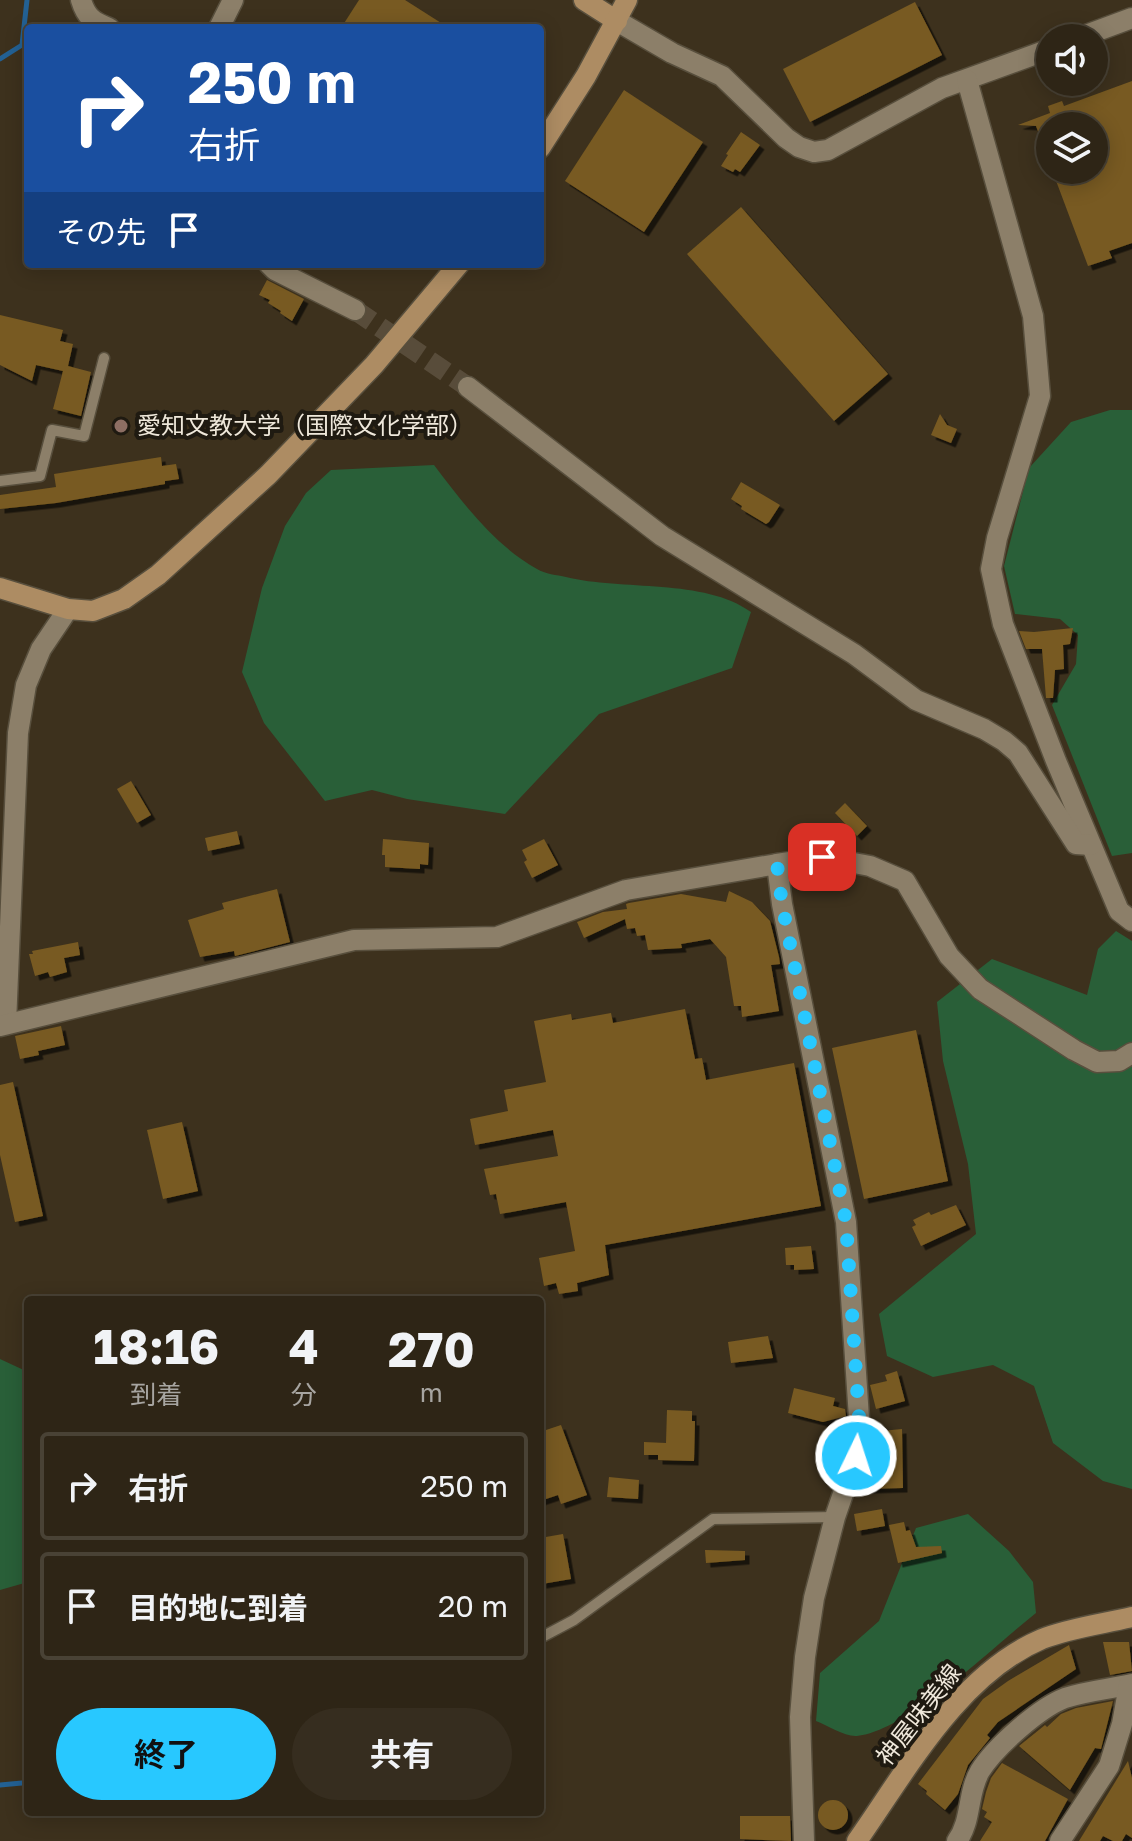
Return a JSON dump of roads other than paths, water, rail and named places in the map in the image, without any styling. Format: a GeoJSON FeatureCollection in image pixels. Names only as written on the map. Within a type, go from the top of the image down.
{"type":"FeatureCollection","features":[{"type":"Feature","properties":{"kind":"street"},"geometry":{"type":"LineString","coordinates":[[81,0],[86,15],[97,24]]}},
{"type":"Feature","properties":{"kind":"street"},"geometry":{"type":"LineString","coordinates":[[221,24],[233,0]]}},
{"type":"Feature","properties":{"kind":"street"},"geometry":{"type":"LineString","coordinates":[[584,0],[672,53],[722,76],[786,138],[814,152],[828,150],[942,88],[1036,54]]}},
{"type":"Feature","properties":{"kind":"street"},"geometry":{"type":"LineString","coordinates":[[544,142],[586,76],[627,0]]}},
{"type":"Feature","properties":{"kind":"street"},"geometry":{"type":"LineString","coordinates":[[1108,27],[1132,18]]}},
{"type":"Feature","properties":{"kind":"street"},"geometry":{"type":"LineString","coordinates":[[967,80],[1033,316],[1040,396],[997,538],[991,569],[1003,624],[1091,845],[1119,911],[1132,921]]}},
{"type":"Feature","properties":{"kind":"street"},"geometry":{"type":"LineString","coordinates":[[273,268],[355,310]]}},
{"type":"Feature","properties":{"kind":"street"},"geometry":{"type":"LineString","coordinates":[[0,588],[68,609],[93,611],[124,599],[158,575],[268,475],[364,376],[456,268]]}},
{"type":"Feature","properties":{"kind":"street"},"geometry":{"type":"LineString","coordinates":[[468,387],[662,536],[854,654],[916,700],[984,729],[1004,741],[1018,753],[1076,844],[1091,845]]}},
{"type":"Feature","properties":{"kind":"street"},"geometry":{"type":"LineString","coordinates":[[68,609],[41,649],[26,685],[18,733],[3,1025],[354,940],[497,937],[626,890],[822,857],[870,866],[905,881],[949,956],[980,989],[1074,1050],[1097,1062],[1119,1061],[1132,1053]]}},
{"type":"Feature","properties":{"kind":"street"},"geometry":{"type":"LineString","coordinates":[[777,864],[782,904],[847,1236],[859,1418],[856,1456],[835,1517],[814,1598],[805,1657],[800,1717],[804,1841]]}},
{"type":"Feature","properties":{"kind":"street","name":"神屋味美線"},"geometry":{"type":"LineString","coordinates":[[857,1841],[948,1712],[983,1676],[1009,1656],[1043,1639],[1132,1617]]}},
{"type":"Feature","properties":{"kind":"street"},"geometry":{"type":"LineString","coordinates":[[957,1841],[964,1831],[969,1797],[981,1770],[1014,1734],[1040,1711],[1065,1698],[1130,1684],[1109,1766],[1060,1841]]}},
{"type":"Feature","properties":{"kind":"lane"},"geometry":{"type":"LineString","coordinates":[[0,481],[40,476],[52,430],[84,436],[104,358]]}},
{"type":"Feature","properties":{"kind":"lane"},"geometry":{"type":"LineString","coordinates":[[544,1636],[574,1620],[713,1519],[835,1517]]}},
{"type":"Feature","properties":{"kind":"waterway"},"geometry":{"type":"LineString","coordinates":[[24,24],[27,0]]}},
{"type":"Feature","properties":{"kind":"waterway"},"geometry":{"type":"LineString","coordinates":[[0,59],[22,45],[24,27]]}},
{"type":"Feature","properties":{"kind":"waterway"},"geometry":{"type":"LineString","coordinates":[[0,1785],[22,1783]]}},
{"type":"Feature","properties":{"kind":"tunnel"},"geometry":{"type":"LineString","coordinates":[[355,310],[468,387]]}},
{"type":"Feature","properties":{"kind":"place","name":"愛知文教大学（国際文化学部）"},"geometry":{"type":"Point","coordinates":[121,426]}}]}
